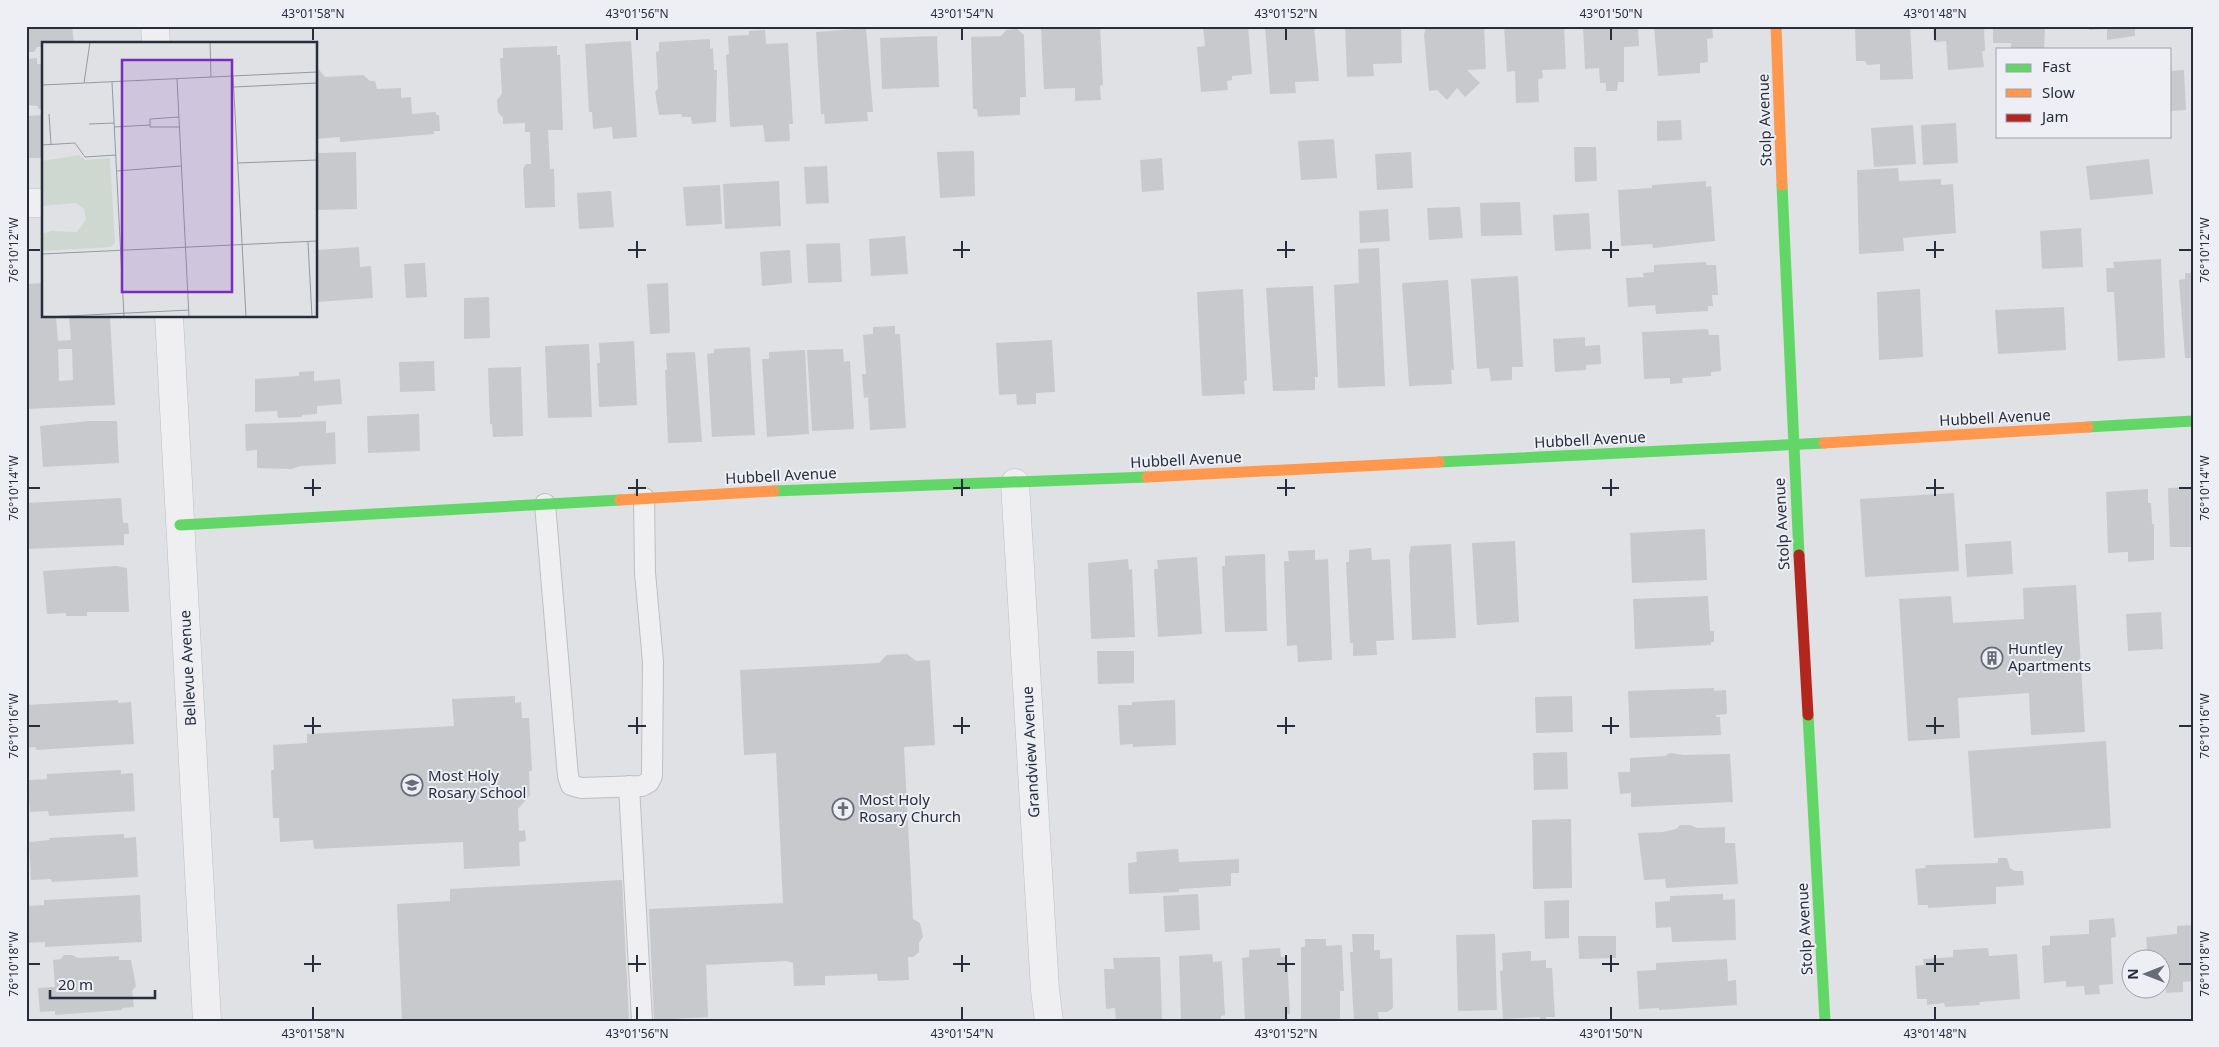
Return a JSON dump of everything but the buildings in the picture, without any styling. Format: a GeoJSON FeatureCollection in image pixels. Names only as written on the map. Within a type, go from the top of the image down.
{"type":"FeatureCollection","features":[{"type":"Feature","properties":{"kind":"street"},"geometry":{"type":"LineString","coordinates":[[155,26],[156,42]]}},
{"type":"Feature","properties":{"kind":"street","name":"Stolp Avenue"},"geometry":{"type":"LineString","coordinates":[[1776,26],[1793,444],[1825,1021]]}},
{"type":"Feature","properties":{"kind":"street"},"geometry":{"type":"LineString","coordinates":[[26,203],[42,203]]}},
{"type":"Feature","properties":{"kind":"street","name":"Bellevue Avenue"},"geometry":{"type":"LineString","coordinates":[[169,318],[207,1021]]}},
{"type":"Feature","properties":{"kind":"street","name":"Hubbell Avenue"},"geometry":{"type":"LineString","coordinates":[[180,525],[794,490],[1014,483],[1793,444],[2193,421]]}},
{"type":"Feature","properties":{"kind":"street","name":"Grandview Avenue"},"geometry":{"type":"LineString","coordinates":[[1014,483],[1049,1021]]}},
{"type":"Feature","properties":{"kind":"lane"},"geometry":{"type":"LineString","coordinates":[[546,504],[568,776],[571,785],[581,788],[642,786],[649,782],[652,776],[653,662],[645,573],[644,498]]}},
{"type":"Feature","properties":{"kind":"lane"},"geometry":{"type":"LineString","coordinates":[[629,786],[642,1021]]}},
{"type":"Feature","properties":{"kind":"traffic: fast"},"geometry":{"type":"LineString","coordinates":[[1782,185],[1799,555]]}},
{"type":"Feature","properties":{"kind":"traffic: fast"},"geometry":{"type":"LineString","coordinates":[[2088,427],[2193,421]]}},
{"type":"Feature","properties":{"kind":"traffic: fast"},"geometry":{"type":"LineString","coordinates":[[1439,462],[1824,443]]}},
{"type":"Feature","properties":{"kind":"traffic: fast"},"geometry":{"type":"LineString","coordinates":[[774,491],[1147,477]]}},
{"type":"Feature","properties":{"kind":"traffic: fast"},"geometry":{"type":"LineString","coordinates":[[180,525],[620,500]]}},
{"type":"Feature","properties":{"kind":"traffic: fast"},"geometry":{"type":"LineString","coordinates":[[1808,715],[1825,1021]]}},
{"type":"Feature","properties":{"kind":"traffic: slow"},"geometry":{"type":"LineString","coordinates":[[1776,26],[1782,185]]}},
{"type":"Feature","properties":{"kind":"traffic: slow"},"geometry":{"type":"LineString","coordinates":[[1824,443],[2088,427]]}},
{"type":"Feature","properties":{"kind":"traffic: slow"},"geometry":{"type":"LineString","coordinates":[[1147,477],[1439,462]]}},
{"type":"Feature","properties":{"kind":"traffic: slow"},"geometry":{"type":"LineString","coordinates":[[620,500],[774,491]]}},
{"type":"Feature","properties":{"kind":"traffic: jam"},"geometry":{"type":"LineString","coordinates":[[1799,555],[1808,715]]}},
{"type":"Feature","properties":{"kind":"place","name":"Huntley Apartments"},"geometry":{"type":"Point","coordinates":[1992,658]}},
{"type":"Feature","properties":{"kind":"place","name":"Most Holy Rosary School"},"geometry":{"type":"Point","coordinates":[412,785]}},
{"type":"Feature","properties":{"kind":"place","name":"Most Holy Rosary Church"},"geometry":{"type":"Point","coordinates":[843,809]}}]}
